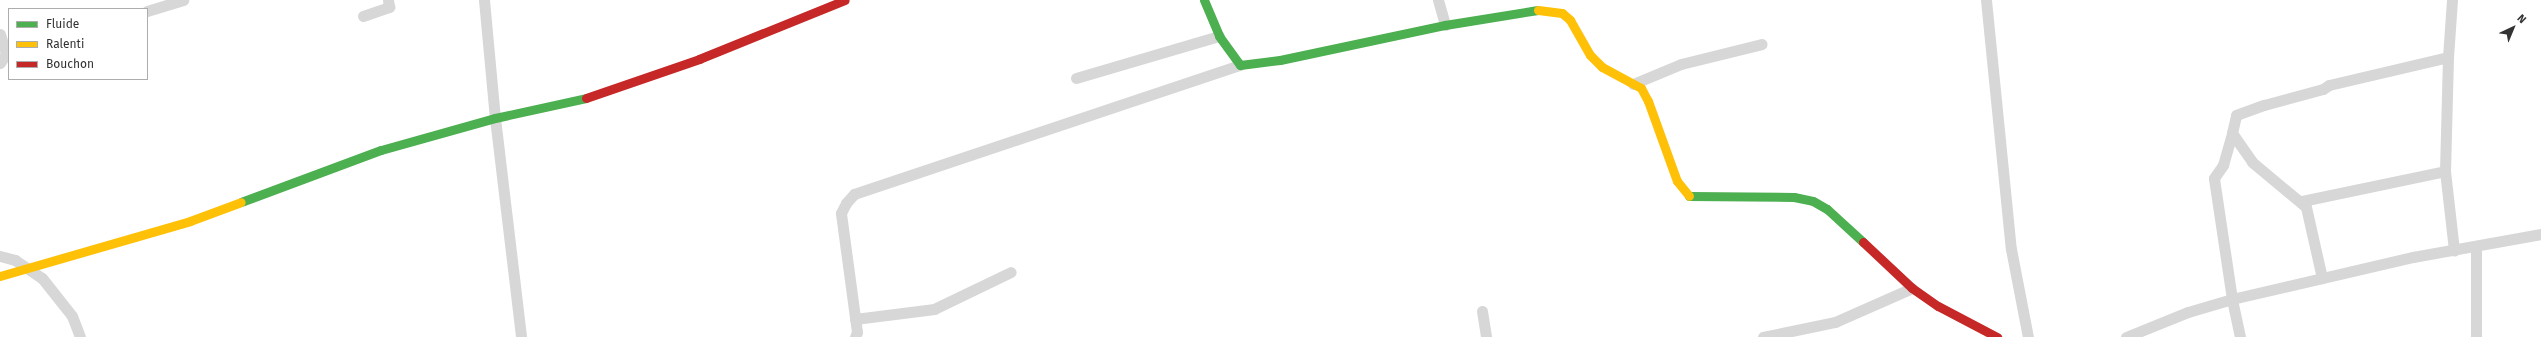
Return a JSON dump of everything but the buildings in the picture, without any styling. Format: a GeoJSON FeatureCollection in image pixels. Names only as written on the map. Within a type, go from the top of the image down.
{"type":"FeatureCollection","features":[{"type":"Feature","properties":{"kind":"street"},"geometry":{"type":"LineString","coordinates":[[148,11],[183,0]]}},
{"type":"Feature","properties":{"kind":"street"},"geometry":{"type":"LineString","coordinates":[[363,16],[389,7],[388,0]]}},
{"type":"Feature","properties":{"kind":"street"},"geometry":{"type":"LineString","coordinates":[[484,0],[495,118],[522,337]]}},
{"type":"Feature","properties":{"kind":"street"},"geometry":{"type":"LineString","coordinates":[[0,276],[190,221],[381,150],[495,118],[592,97],[699,59],[845,0]]}},
{"type":"Feature","properties":{"kind":"street"},"geometry":{"type":"LineString","coordinates":[[1204,0],[1219,36],[1240,65]]}},
{"type":"Feature","properties":{"kind":"street"},"geometry":{"type":"LineString","coordinates":[[1438,0],[1445,25]]}},
{"type":"Feature","properties":{"kind":"street"},"geometry":{"type":"LineString","coordinates":[[1986,0],[2011,249],[2028,337]]}},
{"type":"Feature","properties":{"kind":"street"},"geometry":{"type":"LineString","coordinates":[[2452,0],[2448,57],[2445,171],[2454,250]]}},
{"type":"Feature","properties":{"kind":"street"},"geometry":{"type":"LineString","coordinates":[[855,337],[857,332],[841,214],[846,203],[854,194],[1240,65],[1280,60],[1445,25],[1539,10],[1562,13],[1570,20],[1590,55],[1602,67],[1641,88],[1648,101],[1677,181],[1686,195],[1692,198],[1794,197],[1813,201],[1827,210],[1912,288],[1938,306],[1997,337]]}},
{"type":"Feature","properties":{"kind":"street"},"geometry":{"type":"LineString","coordinates":[[0,34],[6,54],[0,63]]}},
{"type":"Feature","properties":{"kind":"street"},"geometry":{"type":"LineString","coordinates":[[1076,78],[1219,36]]}},
{"type":"Feature","properties":{"kind":"street"},"geometry":{"type":"LineString","coordinates":[[1633,84],[1681,64],[1762,44]]}},
{"type":"Feature","properties":{"kind":"street"},"geometry":{"type":"LineString","coordinates":[[2240,337],[2232,300],[2214,178],[2223,165],[2236,116],[2264,105],[2323,89],[2329,85],[2448,57]]}},
{"type":"Feature","properties":{"kind":"street"},"geometry":{"type":"LineString","coordinates":[[2232,133],[2252,162],[2302,201],[2306,207],[2322,278]]}},
{"type":"Feature","properties":{"kind":"street"},"geometry":{"type":"LineString","coordinates":[[2302,201],[2445,171]]}},
{"type":"Feature","properties":{"kind":"street"},"geometry":{"type":"LineString","coordinates":[[2126,337],[2188,312],[2232,300],[2322,278],[2454,250],[2541,234]]}},
{"type":"Feature","properties":{"kind":"street"},"geometry":{"type":"LineString","coordinates":[[2476,247],[2476,337]]}},
{"type":"Feature","properties":{"kind":"street"},"geometry":{"type":"LineString","coordinates":[[0,256],[15,260],[42,278],[72,316],[80,337]]}},
{"type":"Feature","properties":{"kind":"street"},"geometry":{"type":"LineString","coordinates":[[855,319],[934,309],[1011,272]]}},
{"type":"Feature","properties":{"kind":"street"},"geometry":{"type":"LineString","coordinates":[[1763,337],[1835,322],[1912,288]]}},
{"type":"Feature","properties":{"kind":"street"},"geometry":{"type":"LineString","coordinates":[[1482,311],[1486,337]]}},
{"type":"Feature","properties":{"kind":"traffic: fast"},"geometry":{"type":"LineString","coordinates":[[1204,0],[1219,36],[1240,65],[1280,60],[1445,25],[1538,10]]}},
{"type":"Feature","properties":{"kind":"traffic: fast"},"geometry":{"type":"LineString","coordinates":[[241,202],[381,150],[495,118],[586,98]]}},
{"type":"Feature","properties":{"kind":"traffic: fast"},"geometry":{"type":"LineString","coordinates":[[1689,196],[1794,197],[1813,201],[1827,209],[1863,242]]}},
{"type":"Feature","properties":{"kind":"traffic: slow"},"geometry":{"type":"LineString","coordinates":[[1538,10],[1562,13],[1570,20],[1590,55],[1602,67],[1641,88],[1648,101],[1677,181],[1689,196]]}},
{"type":"Feature","properties":{"kind":"traffic: slow"},"geometry":{"type":"LineString","coordinates":[[0,276],[190,221],[241,202]]}},
{"type":"Feature","properties":{"kind":"traffic: jam"},"geometry":{"type":"LineString","coordinates":[[586,98],[699,59],[845,0]]}},
{"type":"Feature","properties":{"kind":"traffic: jam"},"geometry":{"type":"LineString","coordinates":[[1863,242],[1912,288],[1938,306],[1997,337]]}}]}
